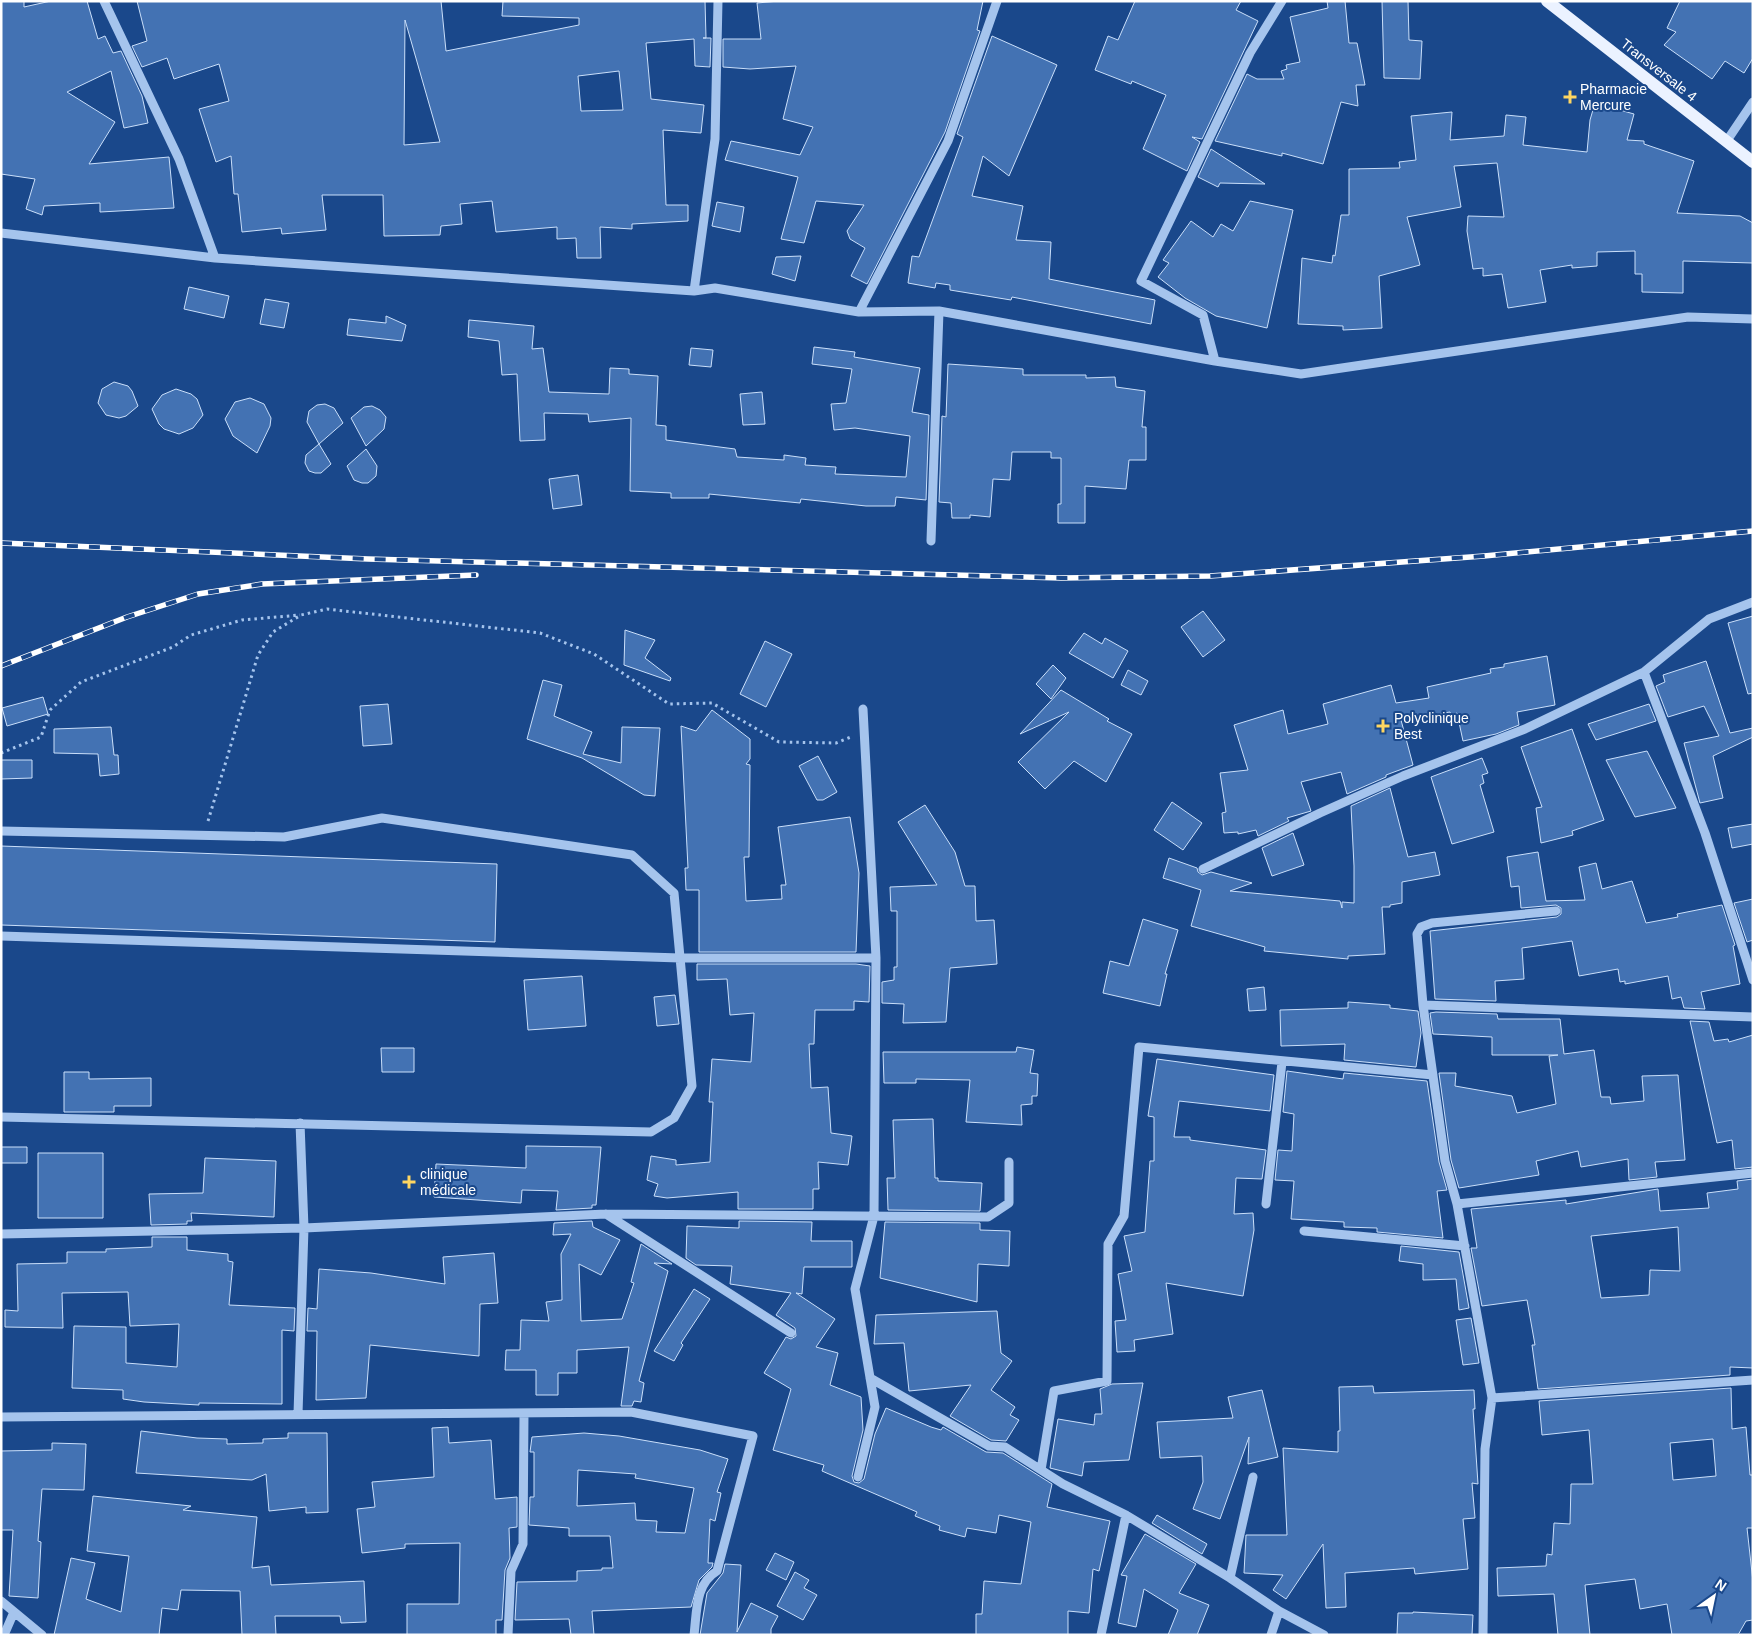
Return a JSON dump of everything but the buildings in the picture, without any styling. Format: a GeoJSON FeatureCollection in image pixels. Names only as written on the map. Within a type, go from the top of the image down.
{"type":"FeatureCollection","features":[{"type":"Feature","properties":{"kind":"main road","name":"Transversale 4"},"geometry":{"type":"LineString","coordinates":[[1547,1],[1753,162]]}},
{"type":"Feature","properties":{"kind":"street"},"geometry":{"type":"LineString","coordinates":[[104,1],[179,160],[215,258]]}},
{"type":"Feature","properties":{"kind":"street"},"geometry":{"type":"LineString","coordinates":[[694,291],[715,139],[718,1]]}},
{"type":"Feature","properties":{"kind":"street"},"geometry":{"type":"LineString","coordinates":[[859,312],[948,141],[997,1]]}},
{"type":"Feature","properties":{"kind":"street"},"geometry":{"type":"LineString","coordinates":[[1215,361],[1203,315],[1141,281],[1250,53],[1282,1]]}},
{"type":"Feature","properties":{"kind":"street"},"geometry":{"type":"LineString","coordinates":[[1726,142],[1753,102]]}},
{"type":"Feature","properties":{"kind":"street"},"geometry":{"type":"LineString","coordinates":[[1,233],[215,258],[694,291],[715,288],[859,312],[939,311],[1215,361],[1301,374],[1688,317],[1753,319]]}},
{"type":"Feature","properties":{"kind":"street"},"geometry":{"type":"LineString","coordinates":[[932,541],[939,311]]}},
{"type":"Feature","properties":{"kind":"street"},"geometry":{"type":"LineString","coordinates":[[1203,869],[1320,813],[1403,776],[1525,728],[1644,672],[1709,619],[1753,602]]}},
{"type":"Feature","properties":{"kind":"street"},"geometry":{"type":"LineString","coordinates":[[1644,672],[1705,833],[1753,980]]}},
{"type":"Feature","properties":{"kind":"street"},"geometry":{"type":"LineString","coordinates":[[858,1477],[875,1407],[855,1289],[874,1216],[876,958],[863,709]]}},
{"type":"Feature","properties":{"kind":"street"},"geometry":{"type":"LineString","coordinates":[[1,831],[284,837],[382,818],[632,855],[674,893],[692,1086],[674,1118],[651,1132],[1,1117]]}},
{"type":"Feature","properties":{"kind":"street"},"geometry":{"type":"LineString","coordinates":[[1483,1635],[1485,1449],[1492,1398],[1457,1204],[1445,1161],[1423,1004],[1417,934],[1421,927],[1432,923],[1556,911]]}},
{"type":"Feature","properties":{"kind":"street"},"geometry":{"type":"LineString","coordinates":[[1,936],[680,958],[876,958]]}},
{"type":"Feature","properties":{"kind":"street"},"geometry":{"type":"LineString","coordinates":[[1423,1004],[1753,1017]]}},
{"type":"Feature","properties":{"kind":"street"},"geometry":{"type":"LineString","coordinates":[[1041,1470],[1054,1391],[1107,1381],[1108,1244],[1124,1216],[1139,1046],[1282,1062],[1433,1075]]}},
{"type":"Feature","properties":{"kind":"street"},"geometry":{"type":"LineString","coordinates":[[1266,1204],[1282,1062]]}},
{"type":"Feature","properties":{"kind":"street"},"geometry":{"type":"LineString","coordinates":[[298,1414],[304,1228],[300,1123]]}},
{"type":"Feature","properties":{"kind":"street"},"geometry":{"type":"LineString","coordinates":[[1,1234],[304,1228],[606,1214],[988,1217],[1009,1202],[1009,1162]]}},
{"type":"Feature","properties":{"kind":"street"},"geometry":{"type":"LineString","coordinates":[[1457,1204],[1753,1173]]}},
{"type":"Feature","properties":{"kind":"street"},"geometry":{"type":"LineString","coordinates":[[606,1214],[791,1333]]}},
{"type":"Feature","properties":{"kind":"street"},"geometry":{"type":"LineString","coordinates":[[1304,1231],[1464,1246]]}},
{"type":"Feature","properties":{"kind":"street"},"geometry":{"type":"LineString","coordinates":[[870,1378],[989,1446],[1006,1447],[1062,1484],[1126,1515],[1230,1578],[1279,1611],[1324,1635]]}},
{"type":"Feature","properties":{"kind":"street"},"geometry":{"type":"LineString","coordinates":[[1492,1398],[1753,1380]]}},
{"type":"Feature","properties":{"kind":"street"},"geometry":{"type":"LineString","coordinates":[[1,1417],[631,1412],[752,1436],[717,1571],[706,1577],[699,1594],[694,1635]]}},
{"type":"Feature","properties":{"kind":"street"},"geometry":{"type":"LineString","coordinates":[[508,1635],[511,1571],[523,1544],[524,1413]]}},
{"type":"Feature","properties":{"kind":"street"},"geometry":{"type":"LineString","coordinates":[[1230,1578],[1253,1477]]}},
{"type":"Feature","properties":{"kind":"street"},"geometry":{"type":"LineString","coordinates":[[1101,1635],[1126,1515]]}},
{"type":"Feature","properties":{"kind":"street"},"geometry":{"type":"LineString","coordinates":[[1,1601],[42,1635]]}},
{"type":"Feature","properties":{"kind":"street"},"geometry":{"type":"LineString","coordinates":[[1271,1635],[1279,1611]]}},
{"type":"Feature","properties":{"kind":"street"},"geometry":{"type":"LineString","coordinates":[[4,1635],[14,1612]]}},
{"type":"Feature","properties":{"kind":"path"},"geometry":{"type":"LineString","coordinates":[[1,753],[41,736],[50,710],[81,682],[173,648],[191,634],[242,620],[301,615],[327,609],[540,633],[594,654],[669,704],[712,703],[779,742],[836,743],[864,731]]}},
{"type":"Feature","properties":{"kind":"path"},"geometry":{"type":"LineString","coordinates":[[204,836],[258,655],[273,632],[301,615]]}},
{"type":"Feature","properties":{"kind":"railway"},"geometry":{"type":"LineString","coordinates":[[1,543],[368,559],[1061,578],[1210,576],[1484,556],[1753,531]]}},
{"type":"Feature","properties":{"kind":"railway"},"geometry":{"type":"LineString","coordinates":[[1,666],[127,617],[198,594],[262,584],[476,575]]}},
{"type":"Feature","properties":{"kind":"place","name":"Pharmacie Mercure"},"geometry":{"type":"Point","coordinates":[1570,97]}},
{"type":"Feature","properties":{"kind":"place","name":"Polyclinique Best"},"geometry":{"type":"Point","coordinates":[1383,726]}},
{"type":"Feature","properties":{"kind":"place","name":"clinique médicale"},"geometry":{"type":"Point","coordinates":[409,1182]}}]}
